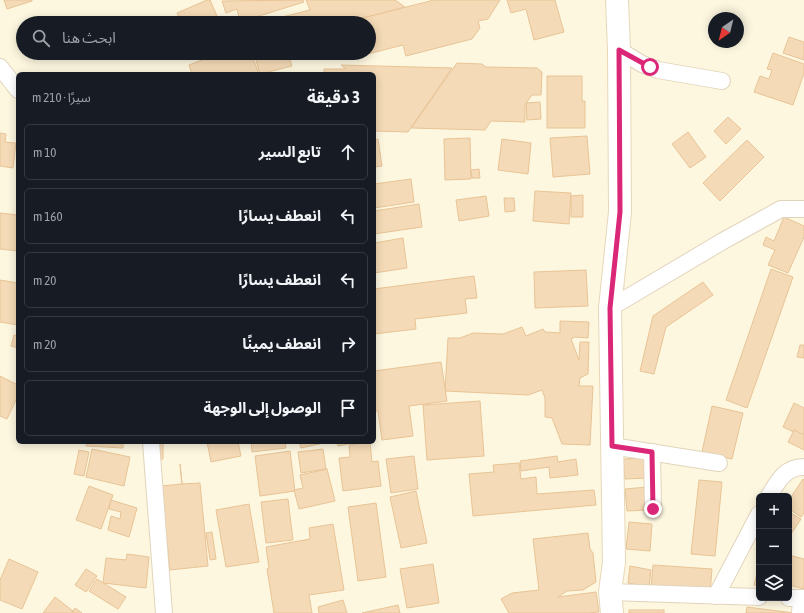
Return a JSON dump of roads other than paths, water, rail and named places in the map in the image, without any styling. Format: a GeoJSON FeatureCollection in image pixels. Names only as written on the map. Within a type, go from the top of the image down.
{"type":"FeatureCollection","features":[{"type":"Feature","properties":{"kind":"main road"},"geometry":{"type":"LineString","coordinates":[[612,613],[610,592],[614,562],[610,308],[620,212],[619,50],[617,0]]}},
{"type":"Feature","properties":{"kind":"street"},"geometry":{"type":"LineString","coordinates":[[619,50],[650,67],[722,81]]}},
{"type":"Feature","properties":{"kind":"street"},"geometry":{"type":"LineString","coordinates":[[0,67],[16,87]]}},
{"type":"Feature","properties":{"kind":"street"},"geometry":{"type":"LineString","coordinates":[[610,308],[723,241],[781,209],[804,208]]}},
{"type":"Feature","properties":{"kind":"street"},"geometry":{"type":"LineString","coordinates":[[151,444],[164,613]]}},
{"type":"Feature","properties":{"kind":"street"},"geometry":{"type":"LineString","coordinates":[[612,446],[719,463]]}},
{"type":"Feature","properties":{"kind":"street"},"geometry":{"type":"LineString","coordinates":[[652,452],[653,509]]}},
{"type":"Feature","properties":{"kind":"street"},"geometry":{"type":"LineString","coordinates":[[771,493],[781,477],[797,467],[804,467]]}},
{"type":"Feature","properties":{"kind":"street"},"geometry":{"type":"LineString","coordinates":[[716,596],[756,520]]}},
{"type":"Feature","properties":{"kind":"street"},"geometry":{"type":"LineString","coordinates":[[610,592],[756,597]]}}]}
